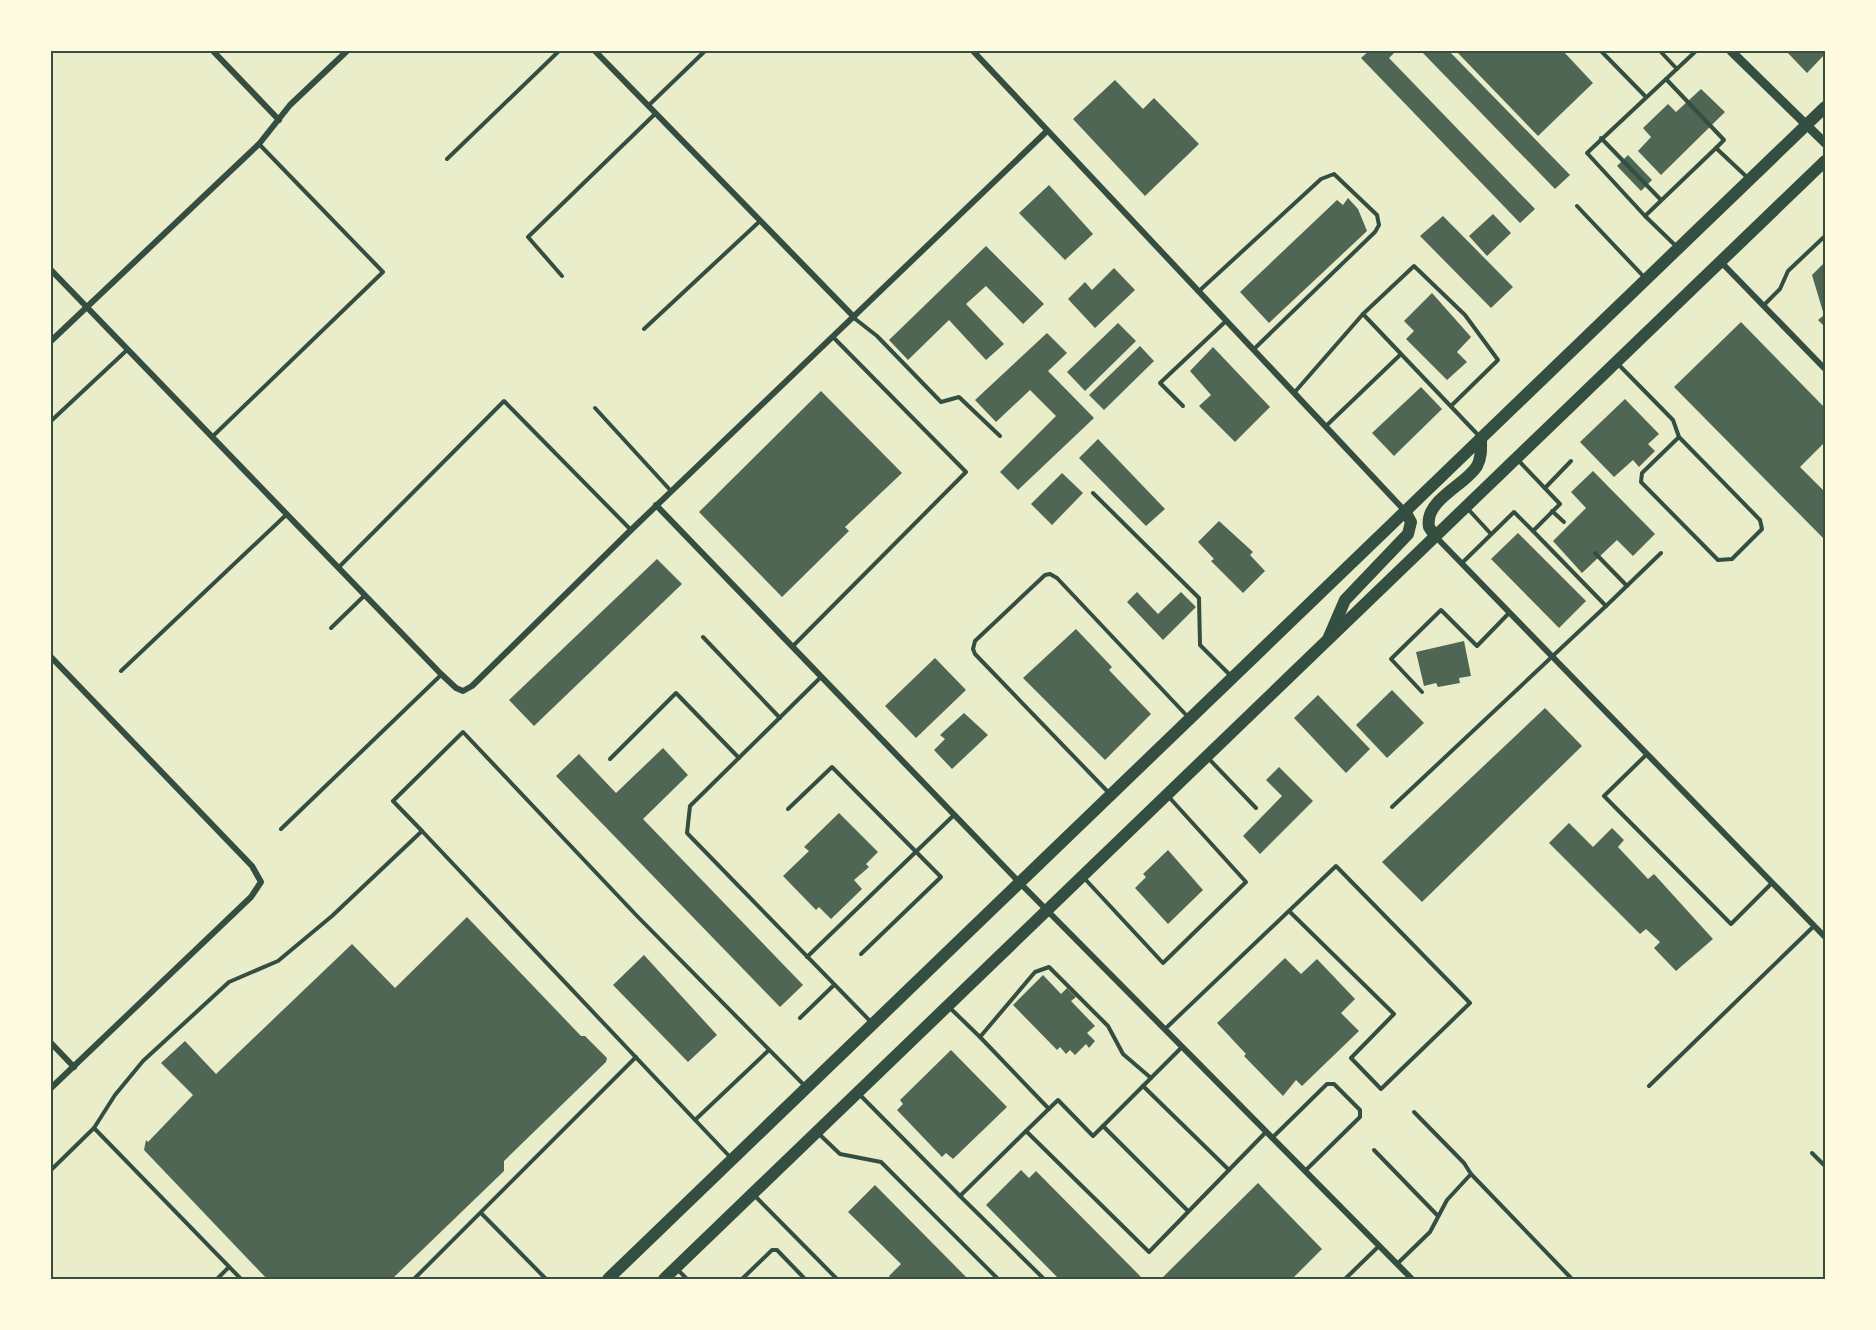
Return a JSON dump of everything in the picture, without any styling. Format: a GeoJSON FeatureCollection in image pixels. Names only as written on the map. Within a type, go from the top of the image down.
{"type":"FeatureCollection","features":[{"type":"Feature","properties":{"kind":"main road"},"geometry":{"type":"LineString","coordinates":[[608,1279],[1825,107]]}},
{"type":"Feature","properties":{"kind":"main road"},"geometry":{"type":"LineString","coordinates":[[664,1279],[1825,161]]}},
{"type":"Feature","properties":{"kind":"main road"},"geometry":{"type":"LineString","coordinates":[[1435,536],[1429,527],[1430,517],[1439,503],[1477,466],[1481,453],[1481,438]]}},
{"type":"Feature","properties":{"kind":"main road"},"geometry":{"type":"LineString","coordinates":[[1327,640],[1344,600],[1408,534],[1411,522],[1405,511]]}},
{"type":"Feature","properties":{"kind":"street"},"geometry":{"type":"LineString","coordinates":[[213,51],[279,120]]}},
{"type":"Feature","properties":{"kind":"street"},"geometry":{"type":"LineString","coordinates":[[51,341],[259,144],[290,105],[347,51]]}},
{"type":"Feature","properties":{"kind":"street"},"geometry":{"type":"LineString","coordinates":[[595,51],[854,317]]}},
{"type":"Feature","properties":{"kind":"street"},"geometry":{"type":"LineString","coordinates":[[974,51],[1405,511]]}},
{"type":"Feature","properties":{"kind":"street"},"geometry":{"type":"LineString","coordinates":[[1731,51],[1825,143]]}},
{"type":"Feature","properties":{"kind":"street"},"geometry":{"type":"LineString","coordinates":[[51,270],[441,674],[456,688],[463,691],[472,686],[656,505],[1047,131]]}},
{"type":"Feature","properties":{"kind":"street"},"geometry":{"type":"LineString","coordinates":[[1721,262],[1825,369]]}},
{"type":"Feature","properties":{"kind":"street"},"geometry":{"type":"LineString","coordinates":[[656,505],[1019,882],[1412,1279]]}},
{"type":"Feature","properties":{"kind":"street"},"geometry":{"type":"LineString","coordinates":[[1435,536],[1825,937]]}},
{"type":"Feature","properties":{"kind":"street"},"geometry":{"type":"LineString","coordinates":[[51,657],[252,866],[261,882],[251,897],[51,1088]]}},
{"type":"Feature","properties":{"kind":"street"},"geometry":{"type":"LineString","coordinates":[[51,1043],[74,1067]]}},
{"type":"Feature","properties":{"kind":"lane"},"geometry":{"type":"LineString","coordinates":[[447,159],[559,51]]}},
{"type":"Feature","properties":{"kind":"lane"},"geometry":{"type":"LineString","coordinates":[[648,106],[705,51]]}},
{"type":"Feature","properties":{"kind":"lane"},"geometry":{"type":"LineString","coordinates":[[1601,51],[1646,97]]}},
{"type":"Feature","properties":{"kind":"lane"},"geometry":{"type":"LineString","coordinates":[[1660,51],[1677,69]]}},
{"type":"Feature","properties":{"kind":"lane"},"geometry":{"type":"LineString","coordinates":[[1678,248],[1587,153],[1696,51]]}},
{"type":"Feature","properties":{"kind":"lane"},"geometry":{"type":"LineString","coordinates":[[1645,216],[1724,140],[1666,79]]}},
{"type":"Feature","properties":{"kind":"lane"},"geometry":{"type":"LineString","coordinates":[[562,276],[528,237],[656,113]]}},
{"type":"Feature","properties":{"kind":"lane"},"geometry":{"type":"LineString","coordinates":[[1601,138],[1661,200]]}},
{"type":"Feature","properties":{"kind":"lane"},"geometry":{"type":"LineString","coordinates":[[211,437],[383,272],[259,144]]}},
{"type":"Feature","properties":{"kind":"lane"},"geometry":{"type":"LineString","coordinates":[[1716,148],[1749,180]]}},
{"type":"Feature","properties":{"kind":"lane"},"geometry":{"type":"LineString","coordinates":[[1198,292],[1321,178],[1334,174],[1377,215],[1379,225],[1375,232],[1253,350]]}},
{"type":"Feature","properties":{"kind":"lane"},"geometry":{"type":"LineString","coordinates":[[1576,206],[1646,279]]}},
{"type":"Feature","properties":{"kind":"lane"},"geometry":{"type":"LineString","coordinates":[[644,329],[760,221]]}},
{"type":"Feature","properties":{"kind":"lane"},"geometry":{"type":"LineString","coordinates":[[1763,306],[1780,289],[1788,271],[1825,236]]}},
{"type":"Feature","properties":{"kind":"lane"},"geometry":{"type":"LineString","coordinates":[[1294,393],[1363,314],[1414,266],[1465,315],[1498,360],[1451,406]]}},
{"type":"Feature","properties":{"kind":"lane"},"geometry":{"type":"LineString","coordinates":[[1363,314],[1481,438]]}},
{"type":"Feature","properties":{"kind":"lane"},"geometry":{"type":"LineString","coordinates":[[854,317],[877,336],[941,402],[959,397],[1000,436]]}},
{"type":"Feature","properties":{"kind":"lane"},"geometry":{"type":"LineString","coordinates":[[1183,406],[1160,383],[1226,321]]}},
{"type":"Feature","properties":{"kind":"lane"},"geometry":{"type":"LineString","coordinates":[[792,647],[966,471],[832,337]]}},
{"type":"Feature","properties":{"kind":"lane"},"geometry":{"type":"LineString","coordinates":[[51,421],[128,350]]}},
{"type":"Feature","properties":{"kind":"lane"},"geometry":{"type":"LineString","coordinates":[[1325,426],[1400,355]]}},
{"type":"Feature","properties":{"kind":"lane"},"geometry":{"type":"LineString","coordinates":[[1617,362],[1672,420],[1679,437],[1760,520],[1762,529],[1732,559],[1718,560],[1641,482],[1642,473],[1679,437]]}},
{"type":"Feature","properties":{"kind":"lane"},"geometry":{"type":"LineString","coordinates":[[338,568],[504,401],[631,530]]}},
{"type":"Feature","properties":{"kind":"lane"},"geometry":{"type":"LineString","coordinates":[[595,408],[671,491]]}},
{"type":"Feature","properties":{"kind":"lane"},"geometry":{"type":"LineString","coordinates":[[1516,459],[1560,504],[1533,531]]}},
{"type":"Feature","properties":{"kind":"lane"},"geometry":{"type":"LineString","coordinates":[[1545,488],[1571,461]]}},
{"type":"Feature","properties":{"kind":"lane"},"geometry":{"type":"LineString","coordinates":[[1093,493],[1199,598],[1200,645],[1232,678]]}},
{"type":"Feature","properties":{"kind":"lane"},"geometry":{"type":"LineString","coordinates":[[1466,507],[1491,534]]}},
{"type":"Feature","properties":{"kind":"lane"},"geometry":{"type":"LineString","coordinates":[[1552,511],[1564,522]]}},
{"type":"Feature","properties":{"kind":"lane"},"geometry":{"type":"LineString","coordinates":[[1462,563],[1514,512],[1606,606]]}},
{"type":"Feature","properties":{"kind":"lane"},"geometry":{"type":"LineString","coordinates":[[121,671],[286,514]]}},
{"type":"Feature","properties":{"kind":"lane"},"geometry":{"type":"LineString","coordinates":[[1595,553],[1627,586]]}},
{"type":"Feature","properties":{"kind":"lane"},"geometry":{"type":"LineString","coordinates":[[1392,807],[1661,553]]}},
{"type":"Feature","properties":{"kind":"lane"},"geometry":{"type":"LineString","coordinates":[[1110,795],[975,654],[973,649],[975,641],[1046,575],[1050,574],[1190,718]]}},
{"type":"Feature","properties":{"kind":"lane"},"geometry":{"type":"LineString","coordinates":[[330,628],[365,595]]}},
{"type":"Feature","properties":{"kind":"lane"},"geometry":{"type":"LineString","coordinates":[[1422,692],[1391,659],[1441,610],[1477,646],[1509,613]]}},
{"type":"Feature","properties":{"kind":"lane"},"geometry":{"type":"LineString","coordinates":[[703,637],[780,718]]}},
{"type":"Feature","properties":{"kind":"lane"},"geometry":{"type":"LineString","coordinates":[[281,829],[441,674]]}},
{"type":"Feature","properties":{"kind":"lane"},"geometry":{"type":"LineString","coordinates":[[821,677],[690,806],[687,833],[872,1024]]}},
{"type":"Feature","properties":{"kind":"lane"},"geometry":{"type":"LineString","coordinates":[[610,759],[676,693],[739,758]]}},
{"type":"Feature","properties":{"kind":"lane"},"geometry":{"type":"LineString","coordinates":[[732,1159],[393,801],[463,732],[807,1087]]}},
{"type":"Feature","properties":{"kind":"lane"},"geometry":{"type":"LineString","coordinates":[[1646,755],[1604,796],[1731,924],[1772,884]]}},
{"type":"Feature","properties":{"kind":"lane"},"geometry":{"type":"LineString","coordinates":[[1207,757],[1256,808]]}},
{"type":"Feature","properties":{"kind":"lane"},"geometry":{"type":"LineString","coordinates":[[788,808],[832,766],[941,877],[861,954]]}},
{"type":"Feature","properties":{"kind":"lane"},"geometry":{"type":"LineString","coordinates":[[1082,876],[1163,963],[1246,882],[1167,794]]}},
{"type":"Feature","properties":{"kind":"lane"},"geometry":{"type":"LineString","coordinates":[[807,957],[954,815]]}},
{"type":"Feature","properties":{"kind":"lane"},"geometry":{"type":"LineString","coordinates":[[51,1170],[94,1128],[115,1095],[143,1061],[229,982],[278,961],[332,916],[422,831]]}},
{"type":"Feature","properties":{"kind":"lane"},"geometry":{"type":"LineString","coordinates":[[1164,1029],[1288,911],[1336,866],[1470,1003],[1381,1089],[1351,1058],[1394,1014],[1288,911]]}},
{"type":"Feature","properties":{"kind":"lane"},"geometry":{"type":"LineString","coordinates":[[1649,1086],[1814,926]]}},
{"type":"Feature","properties":{"kind":"lane"},"geometry":{"type":"LineString","coordinates":[[980,1037],[1035,972],[1049,967],[1108,1026],[1123,1054],[1151,1078]]}},
{"type":"Feature","properties":{"kind":"lane"},"geometry":{"type":"LineString","coordinates":[[800,1018],[834,985]]}},
{"type":"Feature","properties":{"kind":"lane"},"geometry":{"type":"LineString","coordinates":[[948,1006],[1049,1109]]}},
{"type":"Feature","properties":{"kind":"lane"},"geometry":{"type":"LineString","coordinates":[[960,1196],[1058,1100],[1093,1136],[1182,1047]]}},
{"type":"Feature","properties":{"kind":"lane"},"geometry":{"type":"LineString","coordinates":[[695,1120],[769,1050]]}},
{"type":"Feature","properties":{"kind":"lane"},"geometry":{"type":"LineString","coordinates":[[414,1279],[510,1185],[526,1164],[636,1057]]}},
{"type":"Feature","properties":{"kind":"lane"},"geometry":{"type":"LineString","coordinates":[[1272,1138],[1327,1084],[1334,1084],[1341,1090],[1360,1110],[1360,1117],[1305,1171]]}},
{"type":"Feature","properties":{"kind":"lane"},"geometry":{"type":"LineString","coordinates":[[1143,1086],[1229,1170]]}},
{"type":"Feature","properties":{"kind":"lane"},"geometry":{"type":"LineString","coordinates":[[858,1093],[1044,1279]]}},
{"type":"Feature","properties":{"kind":"lane"},"geometry":{"type":"LineString","coordinates":[[1414,1112],[1571,1278]]}},
{"type":"Feature","properties":{"kind":"lane"},"geometry":{"type":"LineString","coordinates":[[1103,1126],[1188,1211]]}},
{"type":"Feature","properties":{"kind":"lane"},"geometry":{"type":"LineString","coordinates":[[94,1128],[241,1279]]}},
{"type":"Feature","properties":{"kind":"lane"},"geometry":{"type":"LineString","coordinates":[[1026,1131],[1149,1252],[1266,1132]]}},
{"type":"Feature","properties":{"kind":"lane"},"geometry":{"type":"LineString","coordinates":[[817,1132],[840,1154],[881,1162],[998,1279]]}},
{"type":"Feature","properties":{"kind":"lane"},"geometry":{"type":"LineString","coordinates":[[1374,1150],[1438,1216]]}},
{"type":"Feature","properties":{"kind":"lane"},"geometry":{"type":"LineString","coordinates":[[1812,1153],[1825,1166]]}},
{"type":"Feature","properties":{"kind":"lane"},"geometry":{"type":"LineString","coordinates":[[1398,1264],[1430,1232],[1447,1200],[1471,1174]]}},
{"type":"Feature","properties":{"kind":"lane"},"geometry":{"type":"LineString","coordinates":[[753,1194],[837,1279]]}},
{"type":"Feature","properties":{"kind":"lane"},"geometry":{"type":"LineString","coordinates":[[481,1213],[546,1279]]}},
{"type":"Feature","properties":{"kind":"lane"},"geometry":{"type":"LineString","coordinates":[[1345,1279],[1379,1246]]}},
{"type":"Feature","properties":{"kind":"lane"},"geometry":{"type":"LineString","coordinates":[[742,1279],[772,1250],[777,1250],[805,1279]]}},
{"type":"Feature","properties":{"kind":"lane"},"geometry":{"type":"LineString","coordinates":[[217,1279],[229,1267]]}},
{"type":"Feature","properties":{"kind":"lane"},"geometry":{"type":"LineString","coordinates":[[676,1268],[687,1279]]}},
{"type":"Feature","properties":{"kind":"building"},"geometry":{"type":"Polygon","coordinates":[[[1369,51],[1396,51],[1389,58],[1535,209],[1520,223],[1361,58],[1369,51]]]}},
{"type":"Feature","properties":{"kind":"building"},"geometry":{"type":"Polygon","coordinates":[[[1421,51],[1449,51],[1570,175],[1555,189],[1421,51]]]}},
{"type":"Feature","properties":{"kind":"building"},"geometry":{"type":"Polygon","coordinates":[[[1456,51],[1563,51],[1593,83],[1538,136],[1456,51]]]}},
{"type":"Feature","properties":{"kind":"building"},"geometry":{"type":"Polygon","coordinates":[[[1786,51],[1825,51],[1825,54],[1807,73],[1786,51]]]}},
{"type":"Feature","properties":{"kind":"building"},"geometry":{"type":"Polygon","coordinates":[[[1115,80],[1143,109],[1154,98],[1199,144],[1145,196],[1073,119],[1115,80]]]}},
{"type":"Feature","properties":{"kind":"building"},"geometry":{"type":"Polygon","coordinates":[[[1701,89],[1725,112],[1661,175],[1638,151],[1651,137],[1643,128],[1668,104],[1676,112],[1701,89]]]}},
{"type":"Feature","properties":{"kind":"building"},"geometry":{"type":"Polygon","coordinates":[[[1628,155],[1652,180],[1641,191],[1617,166],[1628,155]]]}},
{"type":"Feature","properties":{"kind":"building"},"geometry":{"type":"Polygon","coordinates":[[[1049,185],[1093,234],[1065,260],[1019,213],[1049,185]]]}},
{"type":"Feature","properties":{"kind":"building"},"geometry":{"type":"Polygon","coordinates":[[[1348,198],[1358,209],[1367,231],[1269,323],[1240,292],[1337,200],[1343,205],[1348,198]]]}},
{"type":"Feature","properties":{"kind":"building"},"geometry":{"type":"Polygon","coordinates":[[[1493,214],[1511,233],[1487,256],[1469,236],[1493,214]]]}},
{"type":"Feature","properties":{"kind":"building"},"geometry":{"type":"Polygon","coordinates":[[[1443,216],[1513,287],[1491,308],[1420,236],[1443,216]]]}},
{"type":"Feature","properties":{"kind":"building"},"geometry":{"type":"Polygon","coordinates":[[[986,246],[1044,304],[1023,324],[986,286],[966,304],[1004,344],[986,360],[949,320],[908,360],[889,340],[986,246]]]}},
{"type":"Feature","properties":{"kind":"building"},"geometry":{"type":"Polygon","coordinates":[[[1825,262],[1825,327],[1818,320],[1824,315],[1812,275],[1825,262]]]}},
{"type":"Feature","properties":{"kind":"building"},"geometry":{"type":"Polygon","coordinates":[[[1114,268],[1135,290],[1095,328],[1068,299],[1085,282],[1092,290],[1114,268]]]}},
{"type":"Feature","properties":{"kind":"building"},"geometry":{"type":"Polygon","coordinates":[[[1432,293],[1471,337],[1457,352],[1467,362],[1447,380],[1406,339],[1414,331],[1404,321],[1432,293]]]}},
{"type":"Feature","properties":{"kind":"building"},"geometry":{"type":"Polygon","coordinates":[[[1741,322],[1825,408],[1825,442],[1800,467],[1825,492],[1825,540],[1674,387],[1741,322]]]}},
{"type":"Feature","properties":{"kind":"building"},"geometry":{"type":"Polygon","coordinates":[[[1118,323],[1136,341],[1085,391],[1067,372],[1118,323]]]}},
{"type":"Feature","properties":{"kind":"building"},"geometry":{"type":"Polygon","coordinates":[[[1047,333],[1067,353],[1048,371],[1094,418],[1018,490],[1000,472],[1056,416],[1030,390],[996,422],[975,400],[1047,333]]]}},
{"type":"Feature","properties":{"kind":"building"},"geometry":{"type":"Polygon","coordinates":[[[1140,346],[1154,361],[1104,410],[1089,395],[1140,346]]]}},
{"type":"Feature","properties":{"kind":"building"},"geometry":{"type":"Polygon","coordinates":[[[1213,347],[1270,407],[1235,442],[1199,406],[1211,395],[1190,371],[1213,347]]]}},
{"type":"Feature","properties":{"kind":"building"},"geometry":{"type":"Polygon","coordinates":[[[1421,387],[1442,409],[1394,456],[1372,433],[1421,387]]]}},
{"type":"Feature","properties":{"kind":"building"},"geometry":{"type":"Polygon","coordinates":[[[821,391],[902,473],[845,527],[849,531],[782,597],[699,512],[821,391]]]}},
{"type":"Feature","properties":{"kind":"building"},"geometry":{"type":"Polygon","coordinates":[[[1625,399],[1659,434],[1648,444],[1655,451],[1639,467],[1633,460],[1614,477],[1580,442],[1625,399]]]}},
{"type":"Feature","properties":{"kind":"building"},"geometry":{"type":"Polygon","coordinates":[[[1098,439],[1165,509],[1146,526],[1079,458],[1098,439]]]}},
{"type":"Feature","properties":{"kind":"building"},"geometry":{"type":"Polygon","coordinates":[[[1593,471],[1655,534],[1633,556],[1617,540],[1582,573],[1553,541],[1586,508],[1571,492],[1593,471]]]}},
{"type":"Feature","properties":{"kind":"building"},"geometry":{"type":"Polygon","coordinates":[[[1062,473],[1083,493],[1052,525],[1031,504],[1062,473]]]}},
{"type":"Feature","properties":{"kind":"building"},"geometry":{"type":"Polygon","coordinates":[[[1219,521],[1253,552],[1250,555],[1265,571],[1243,593],[1211,561],[1214,559],[1198,542],[1219,521]]]}},
{"type":"Feature","properties":{"kind":"building"},"geometry":{"type":"Polygon","coordinates":[[[1518,533],[1586,601],[1559,628],[1491,559],[1518,533]]]}},
{"type":"Feature","properties":{"kind":"building"},"geometry":{"type":"Polygon","coordinates":[[[657,559],[682,584],[534,726],[509,700],[657,559]]]}},
{"type":"Feature","properties":{"kind":"building"},"geometry":{"type":"Polygon","coordinates":[[[1137,592],[1158,614],[1181,592],[1196,607],[1163,640],[1127,602],[1137,592]]]}},
{"type":"Feature","properties":{"kind":"building"},"geometry":{"type":"Polygon","coordinates":[[[1076,629],[1112,667],[1109,670],[1151,714],[1105,760],[1023,678],[1076,629]]]}},
{"type":"Feature","properties":{"kind":"building"},"geometry":{"type":"Polygon","coordinates":[[[1464,641],[1471,676],[1459,678],[1460,683],[1438,687],[1436,683],[1424,686],[1416,652],[1464,641]]]}},
{"type":"Feature","properties":{"kind":"building"},"geometry":{"type":"Polygon","coordinates":[[[935,658],[966,690],[916,738],[885,706],[935,658]]]}},
{"type":"Feature","properties":{"kind":"building"},"geometry":{"type":"Polygon","coordinates":[[[1392,690],[1424,723],[1387,758],[1356,725],[1392,690]]]}},
{"type":"Feature","properties":{"kind":"building"},"geometry":{"type":"Polygon","coordinates":[[[1318,695],[1370,749],[1346,773],[1294,718],[1318,695]]]}},
{"type":"Feature","properties":{"kind":"building"},"geometry":{"type":"Polygon","coordinates":[[[1545,708],[1582,746],[1422,902],[1382,862],[1545,708]]]}},
{"type":"Feature","properties":{"kind":"building"},"geometry":{"type":"Polygon","coordinates":[[[964,713],[988,735],[952,769],[934,750],[945,739],[940,735],[964,713]]]}},
{"type":"Feature","properties":{"kind":"building"},"geometry":{"type":"Polygon","coordinates":[[[663,748],[688,775],[643,819],[803,985],[780,1007],[556,776],[579,754],[616,793],[663,748]]]}},
{"type":"Feature","properties":{"kind":"building"},"geometry":{"type":"Polygon","coordinates":[[[1279,767],[1313,801],[1260,854],[1243,836],[1282,796],[1266,780],[1279,767]]]}},
{"type":"Feature","properties":{"kind":"building"},"geometry":{"type":"Polygon","coordinates":[[[839,813],[878,852],[866,864],[869,867],[854,880],[862,889],[831,919],[819,907],[816,910],[783,876],[809,851],[804,847],[839,813]]]}},
{"type":"Feature","properties":{"kind":"building"},"geometry":{"type":"Polygon","coordinates":[[[1569,823],[1593,847],[1612,828],[1624,840],[1618,847],[1648,879],[1654,874],[1713,939],[1676,971],[1654,948],[1660,942],[1646,929],[1640,934],[1549,843],[1569,823]]]}},
{"type":"Feature","properties":{"kind":"building"},"geometry":{"type":"Polygon","coordinates":[[[1168,850],[1203,890],[1168,924],[1135,888],[1146,877],[1143,874],[1168,850]]]}},
{"type":"Feature","properties":{"kind":"building"},"geometry":{"type":"Polygon","coordinates":[[[467,917],[581,1036],[585,1036],[607,1058],[606,1062],[504,1161],[504,1171],[392,1279],[267,1279],[144,1150],[146,1140],[148,1142],[193,1095],[161,1063],[185,1041],[216,1074],[352,944],[395,988],[467,917]]]}},
{"type":"Feature","properties":{"kind":"building"},"geometry":{"type":"Polygon","coordinates":[[[644,955],[717,1035],[688,1062],[613,985],[644,955]]]}},
{"type":"Feature","properties":{"kind":"building"},"geometry":{"type":"Polygon","coordinates":[[[1285,958],[1301,974],[1317,959],[1355,999],[1341,1013],[1359,1031],[1302,1086],[1296,1080],[1283,1096],[1244,1056],[1246,1054],[1217,1023],[1285,958]]]}},
{"type":"Feature","properties":{"kind":"building"},"geometry":{"type":"Polygon","coordinates":[[[1043,975],[1061,994],[1067,988],[1076,997],[1071,1001],[1095,1026],[1087,1033],[1095,1041],[1089,1048],[1086,1044],[1075,1055],[1070,1050],[1066,1054],[1060,1047],[1057,1050],[1013,1005],[1043,975]]]}},
{"type":"Feature","properties":{"kind":"building"},"geometry":{"type":"Polygon","coordinates":[[[951,1050],[1007,1107],[953,1159],[946,1153],[942,1157],[897,1110],[903,1104],[900,1100],[951,1050]]]}},
{"type":"Feature","properties":{"kind":"building"},"geometry":{"type":"Polygon","coordinates":[[[1021,1170],[1029,1178],[1036,1171],[1143,1279],[1059,1279],[986,1205],[1021,1170]]]}},
{"type":"Feature","properties":{"kind":"building"},"geometry":{"type":"Polygon","coordinates":[[[1258,1183],[1322,1249],[1292,1279],[1161,1279],[1258,1183]]]}},
{"type":"Feature","properties":{"kind":"building"},"geometry":{"type":"Polygon","coordinates":[[[875,1185],[968,1279],[891,1279],[889,1276],[901,1264],[848,1212],[875,1185]]]}}]}
